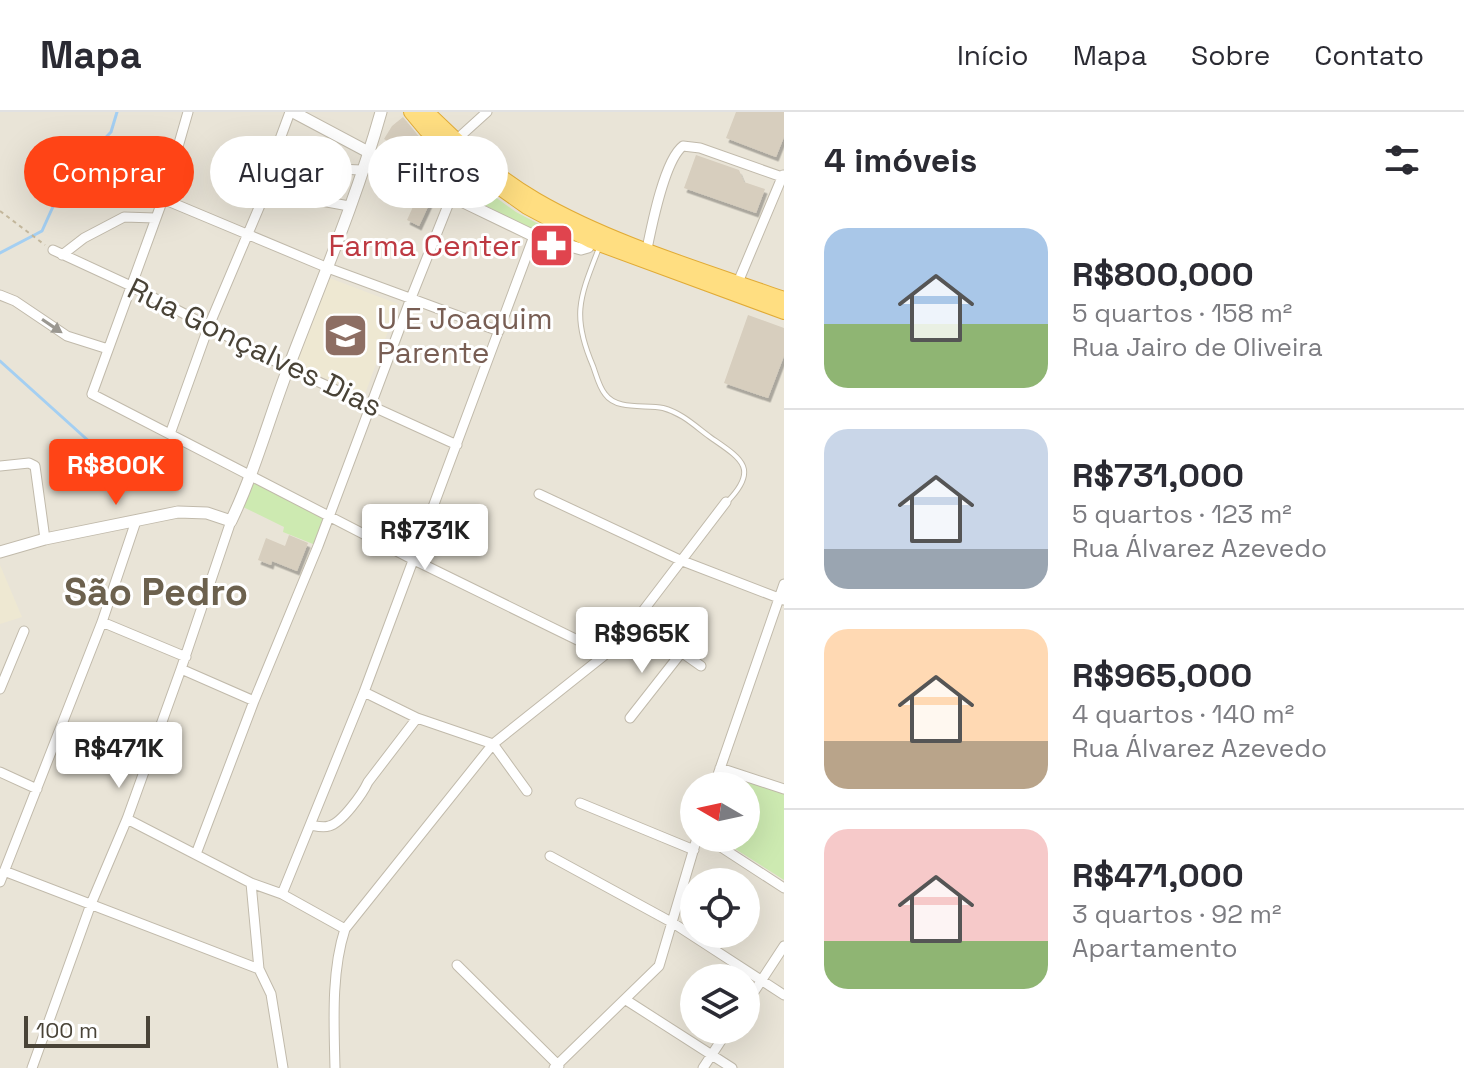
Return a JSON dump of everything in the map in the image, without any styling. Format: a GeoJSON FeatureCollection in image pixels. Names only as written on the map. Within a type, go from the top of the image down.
{"type":"FeatureCollection","features":[{"type":"Feature","properties":{"kind":"highway"},"geometry":{"type":"LineString","coordinates":[[411,112],[426,130],[437,136]]}},
{"type":"Feature","properties":{"kind":"highway"},"geometry":{"type":"LineString","coordinates":[[427,112],[449,136]]}},
{"type":"Feature","properties":{"kind":"highway"},"geometry":{"type":"LineString","coordinates":[[508,180],[598,238],[735,288],[784,312]]}},
{"type":"Feature","properties":{"kind":"highway"},"geometry":{"type":"LineString","coordinates":[[735,288],[784,299]]}},
{"type":"Feature","properties":{"kind":"street"},"geometry":{"type":"LineString","coordinates":[[181,136],[188,112]]}},
{"type":"Feature","properties":{"kind":"street"},"geometry":{"type":"LineString","coordinates":[[282,136],[291,112],[368,151]]}},
{"type":"Feature","properties":{"kind":"street"},"geometry":{"type":"LineString","coordinates":[[374,136],[381,112]]}},
{"type":"Feature","properties":{"kind":"street"},"geometry":{"type":"LineString","coordinates":[[471,136],[487,112]]}},
{"type":"Feature","properties":{"kind":"street"},"geometry":{"type":"LineString","coordinates":[[646,255],[669,167],[676,151],[683,146],[700,148],[783,174],[735,288]]}},
{"type":"Feature","properties":{"kind":"street"},"geometry":{"type":"LineString","coordinates":[[352,197],[368,156]]}},
{"type":"Feature","properties":{"kind":"street"},"geometry":{"type":"LineString","coordinates":[[352,170],[361,170]]}},
{"type":"Feature","properties":{"kind":"street"},"geometry":{"type":"LineString","coordinates":[[159,208],[92,394],[251,477],[330,514],[412,559],[606,654]]}},
{"type":"Feature","properties":{"kind":"street"},"geometry":{"type":"LineString","coordinates":[[185,208],[328,268],[499,331]]}},
{"type":"Feature","properties":{"kind":"street"},"geometry":{"type":"LineString","coordinates":[[170,434],[208,328],[258,208]]}},
{"type":"Feature","properties":{"kind":"street"},"geometry":{"type":"LineString","coordinates":[[32,1068],[91,904],[127,819],[231,521],[251,477],[348,208]]}},
{"type":"Feature","properties":{"kind":"street"},"geometry":{"type":"LineString","coordinates":[[196,854],[446,208]]}},
{"type":"Feature","properties":{"kind":"street"},"geometry":{"type":"LineString","coordinates":[[476,208],[534,236],[574,249],[585,248],[598,238]]}},
{"type":"Feature","properties":{"kind":"street"},"geometry":{"type":"LineString","coordinates":[[57,253],[124,217],[155,218]]}},
{"type":"Feature","properties":{"kind":"street"},"geometry":{"type":"LineString","coordinates":[[282,894],[364,692],[534,236]]}},
{"type":"Feature","properties":{"kind":"street","name":"Rua Gonçalves Dias"},"geometry":{"type":"LineString","coordinates":[[57,253],[131,286],[288,368],[457,445]]}},
{"type":"Feature","properties":{"kind":"street"},"geometry":{"type":"LineString","coordinates":[[0,295],[15,301],[67,336],[108,349]]}},
{"type":"Feature","properties":{"kind":"street"},"geometry":{"type":"LineString","coordinates":[[0,466],[29,463],[35,466],[45,539]]}},
{"type":"Feature","properties":{"kind":"street"},"geometry":{"type":"LineString","coordinates":[[539,494],[680,560],[782,599]]}},
{"type":"Feature","properties":{"kind":"street"},"geometry":{"type":"LineString","coordinates":[[335,1068],[337,969],[345,929],[493,744],[606,654],[636,620],[726,502]]}},
{"type":"Feature","properties":{"kind":"street"},"geometry":{"type":"LineString","coordinates":[[0,552],[45,539],[178,512],[207,513],[231,521]]}},
{"type":"Feature","properties":{"kind":"street"},"geometry":{"type":"LineString","coordinates":[[0,882],[102,622],[136,521]]}},
{"type":"Feature","properties":{"kind":"street"},"geometry":{"type":"LineString","coordinates":[[719,772],[782,599],[784,584]]}},
{"type":"Feature","properties":{"kind":"street"},"geometry":{"type":"LineString","coordinates":[[636,620],[701,666]]}},
{"type":"Feature","properties":{"kind":"street"},"geometry":{"type":"LineString","coordinates":[[102,622],[186,657]]}},
{"type":"Feature","properties":{"kind":"street"},"geometry":{"type":"LineString","coordinates":[[0,689],[24,631]]}},
{"type":"Feature","properties":{"kind":"street"},"geometry":{"type":"LineString","coordinates":[[630,718],[681,653]]}},
{"type":"Feature","properties":{"kind":"street"},"geometry":{"type":"LineString","coordinates":[[181,669],[254,701]]}},
{"type":"Feature","properties":{"kind":"street"},"geometry":{"type":"LineString","coordinates":[[364,692],[417,718],[493,744],[527,791]]}},
{"type":"Feature","properties":{"kind":"street"},"geometry":{"type":"LineString","coordinates":[[310,825],[326,827],[337,822],[363,793],[417,718]]}},
{"type":"Feature","properties":{"kind":"street"},"geometry":{"type":"LineString","coordinates":[[720,768],[784,789]]}},
{"type":"Feature","properties":{"kind":"street"},"geometry":{"type":"LineString","coordinates":[[0,772],[37,789]]}},
{"type":"Feature","properties":{"kind":"street"},"geometry":{"type":"LineString","coordinates":[[580,803],[680,844]]}},
{"type":"Feature","properties":{"kind":"street"},"geometry":{"type":"LineString","coordinates":[[127,819],[251,883],[282,894],[345,929]]}},
{"type":"Feature","properties":{"kind":"street"},"geometry":{"type":"LineString","coordinates":[[457,965],[558,1067],[659,966],[693,852]]}},
{"type":"Feature","properties":{"kind":"street"},"geometry":{"type":"LineString","coordinates":[[729,852],[784,888]]}},
{"type":"Feature","properties":{"kind":"street"},"geometry":{"type":"LineString","coordinates":[[550,856],[673,923],[784,995]]}},
{"type":"Feature","properties":{"kind":"street"},"geometry":{"type":"LineString","coordinates":[[4,871],[259,969]]}},
{"type":"Feature","properties":{"kind":"street"},"geometry":{"type":"LineString","coordinates":[[251,883],[259,969],[276,1013],[283,1068]]}},
{"type":"Feature","properties":{"kind":"street"},"geometry":{"type":"LineString","coordinates":[[760,983],[784,946]]}},
{"type":"Feature","properties":{"kind":"street"},"geometry":{"type":"LineString","coordinates":[[626,1000],[732,1068]]}},
{"type":"Feature","properties":{"kind":"street"},"geometry":{"type":"LineString","coordinates":[[703,1068],[718,1044]]}},
{"type":"Feature","properties":{"kind":"lane"},"geometry":{"type":"LineString","coordinates":[[598,238],[583,291],[579,326],[605,395],[616,403],[663,408],[682,415],[731,450],[742,460],[745,472],[743,486],[726,502]]}},
{"type":"Feature","properties":{"kind":"path"},"geometry":{"type":"LineString","coordinates":[[0,211],[57,253]]}},
{"type":"Feature","properties":{"kind":"shaded area"},"geometry":{"type":"Polygon","coordinates":[[[0,112],[784,112],[784,1068],[0,1068],[0,112]]]}},
{"type":"Feature","properties":{"kind":"shaded area","name":"U E Joaquim Parente"},"geometry":{"type":"Polygon","coordinates":[[[327,277],[398,304],[365,394],[295,366],[327,277]]]}},
{"type":"Feature","properties":{"kind":"shaded area"},"geometry":{"type":"Polygon","coordinates":[[[0,565],[22,617],[0,624],[0,565]]]}},
{"type":"Feature","properties":{"kind":"green space"},"geometry":{"type":"Polygon","coordinates":[[[508,206],[565,238],[530,229],[490,208],[508,206]]]}},
{"type":"Feature","properties":{"kind":"green space"},"geometry":{"type":"Polygon","coordinates":[[[251,477],[330,514],[318,546],[283,532],[284,527],[239,505],[251,477]]]}},
{"type":"Feature","properties":{"kind":"green space"},"geometry":{"type":"Polygon","coordinates":[[[760,785],[784,793],[784,880],[740,852],[760,852],[760,785]]]}},
{"type":"Feature","properties":{"kind":"building"},"geometry":{"type":"Polygon","coordinates":[[[736,112],[784,112],[784,137],[776,157],[726,138],[736,112]]]}},
{"type":"Feature","properties":{"kind":"building"},"geometry":{"type":"Polygon","coordinates":[[[403,117],[419,136],[386,136],[403,117]]]}},
{"type":"Feature","properties":{"kind":"building"},"geometry":{"type":"Polygon","coordinates":[[[696,155],[739,170],[744,182],[765,189],[756,213],[684,188],[696,155]]]}},
{"type":"Feature","properties":{"kind":"building"},"geometry":{"type":"Polygon","coordinates":[[[412,208],[427,208],[419,226],[407,220],[412,208]]]}},
{"type":"Feature","properties":{"kind":"building"},"geometry":{"type":"Polygon","coordinates":[[[748,315],[784,328],[784,356],[768,398],[724,383],[748,315]]]}},
{"type":"Feature","properties":{"kind":"building"},"geometry":{"type":"Polygon","coordinates":[[[289,535],[308,543],[297,571],[272,561],[271,565],[258,560],[266,538],[285,546],[289,535]]]}},
{"type":"Feature","properties":{"kind":"waterway"},"geometry":{"type":"LineString","coordinates":[[0,253],[42,231],[65,180],[111,132],[117,112]]}},
{"type":"Feature","properties":{"kind":"waterway"},"geometry":{"type":"LineString","coordinates":[[0,361],[92,444],[132,468]]}},
{"type":"Feature","properties":{"kind":"place","name":"Farma Center"},"geometry":{"type":"Point","coordinates":[552,245]}},
{"type":"Feature","properties":{"kind":"place","name":"U E Joaquim Parente"},"geometry":{"type":"Point","coordinates":[346,335]}},
{"type":"Feature","properties":{"kind":"district","name":"São Pedro"},"geometry":{"type":"Point","coordinates":[156,592]}}]}
